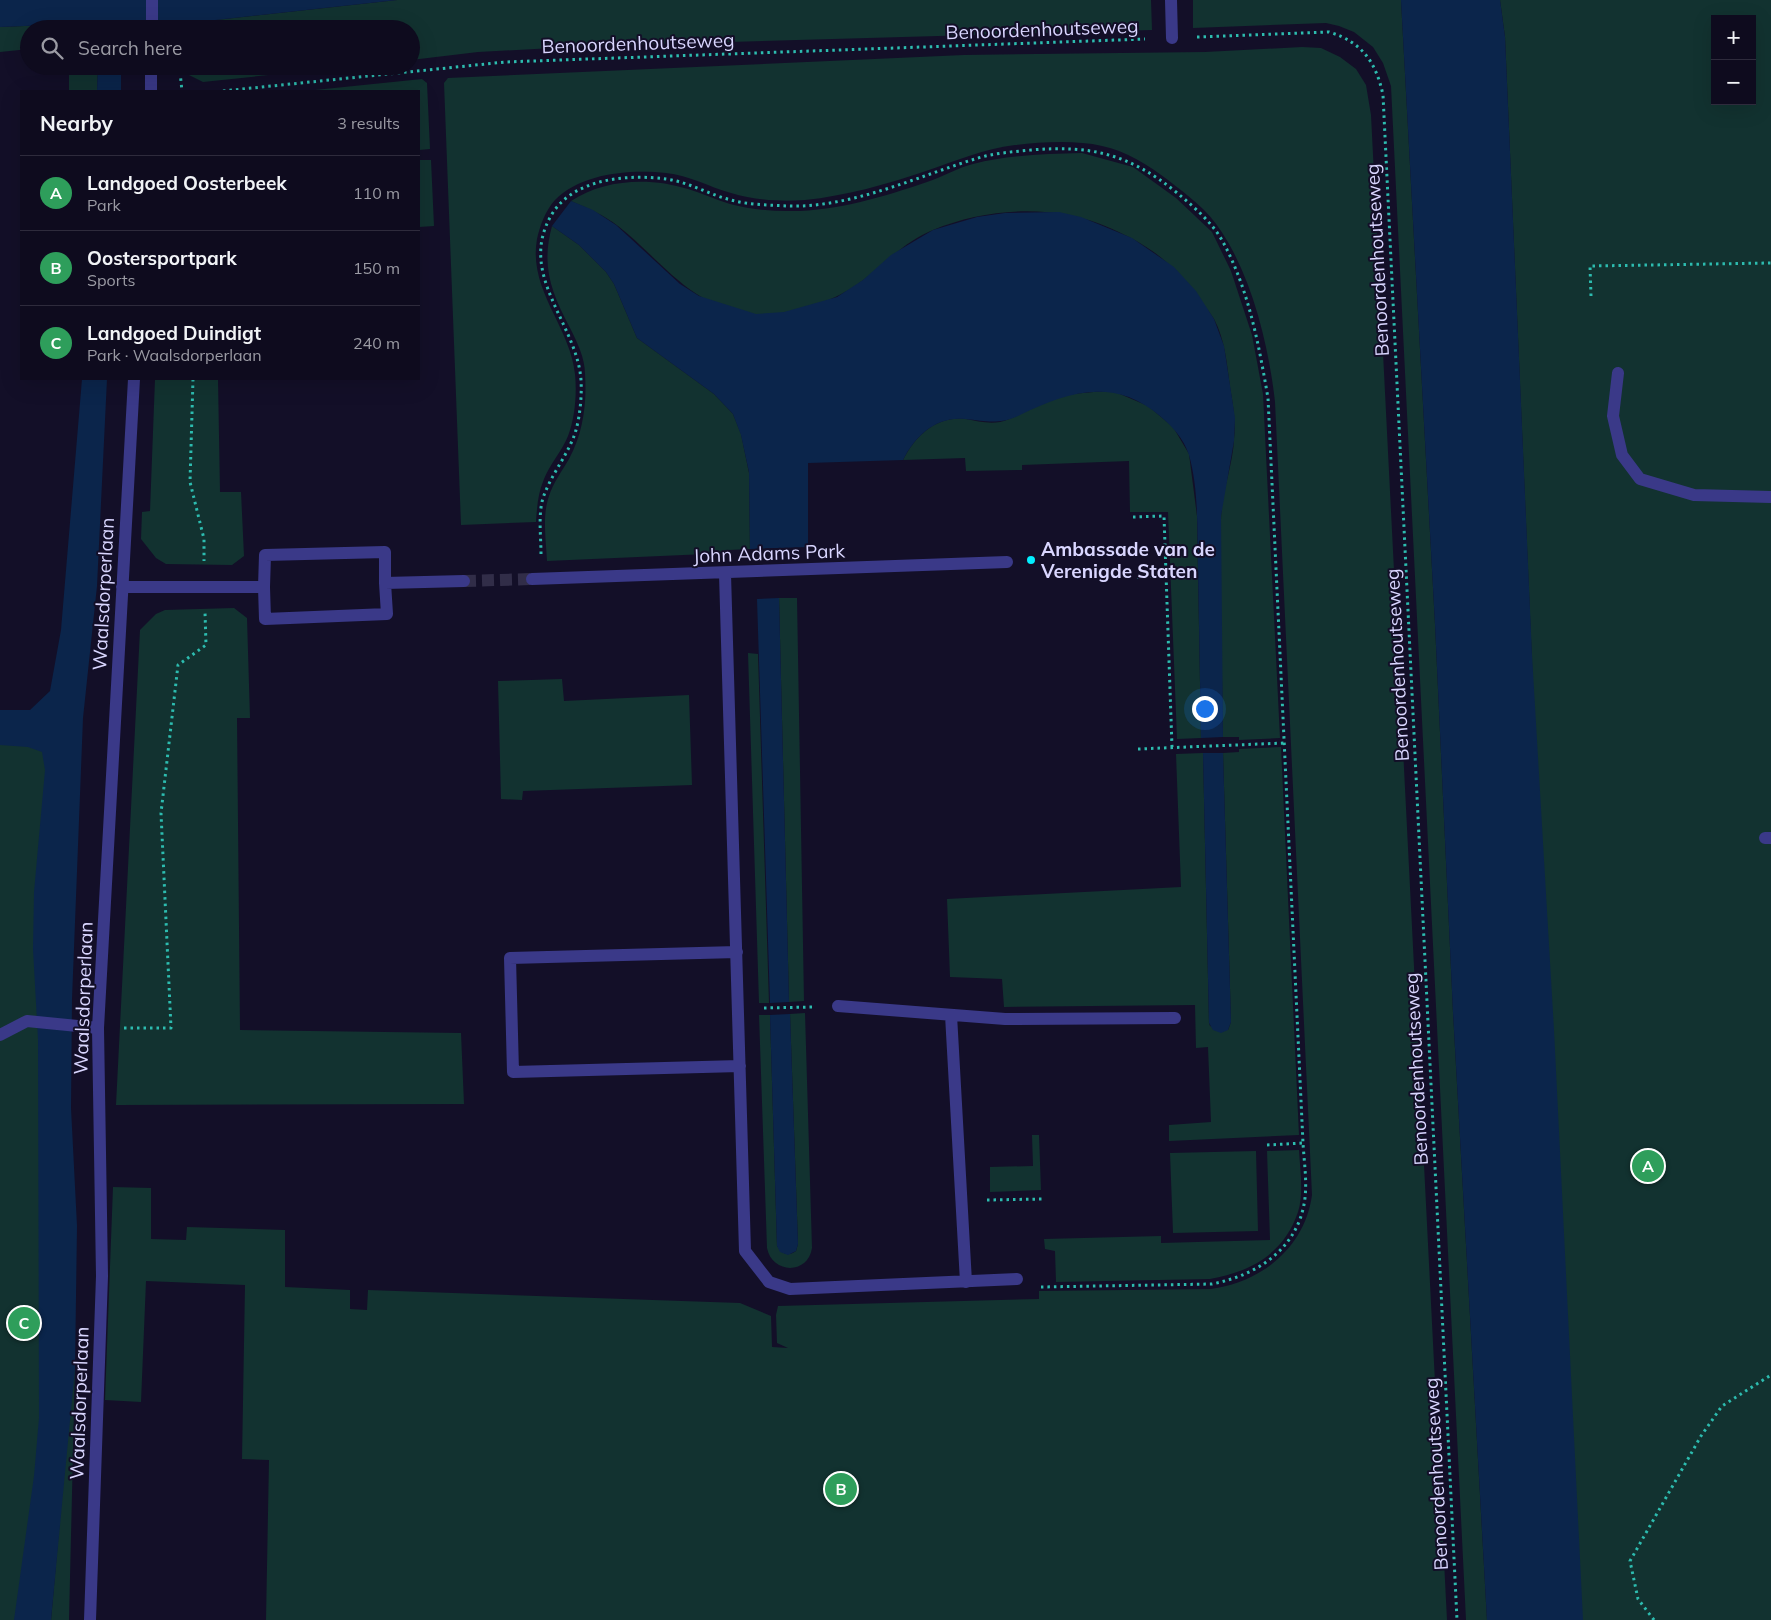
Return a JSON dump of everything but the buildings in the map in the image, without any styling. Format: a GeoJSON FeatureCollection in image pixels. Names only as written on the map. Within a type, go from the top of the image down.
{"type":"FeatureCollection","features":[{"type":"Feature","properties":{"kind":"street"},"geometry":{"type":"LineString","coordinates":[[152,0],[152,20]]}},
{"type":"Feature","properties":{"kind":"street"},"geometry":{"type":"LineString","coordinates":[[1171,0],[1172,38]]}},
{"type":"Feature","properties":{"kind":"street"},"geometry":{"type":"LineString","coordinates":[[151,75],[151,90]]}},
{"type":"Feature","properties":{"kind":"street"},"geometry":{"type":"LineString","coordinates":[[1618,373],[1613,416],[1622,455],[1640,479],[1694,494],[1771,497]]}},
{"type":"Feature","properties":{"kind":"street","name":"Waalsdorperlaan"},"geometry":{"type":"LineString","coordinates":[[90,1620],[102,1276],[98,1028],[134,380]]}},
{"type":"Feature","properties":{"kind":"street"},"geometry":{"type":"LineString","coordinates":[[385,552],[387,614],[265,619],[264,587],[265,555],[385,552]]}},
{"type":"Feature","properties":{"kind":"street","name":"John Adams Park"},"geometry":{"type":"LineString","coordinates":[[537,579],[725,574],[1007,562]]}},
{"type":"Feature","properties":{"kind":"street"},"geometry":{"type":"LineString","coordinates":[[725,574],[745,1251],[769,1282],[790,1289],[1017,1280]]}},
{"type":"Feature","properties":{"kind":"street"},"geometry":{"type":"LineString","coordinates":[[385,583],[464,581]]}},
{"type":"Feature","properties":{"kind":"street"},"geometry":{"type":"LineString","coordinates":[[122,588],[264,587]]}},
{"type":"Feature","properties":{"kind":"street"},"geometry":{"type":"LineString","coordinates":[[737,952],[510,958],[513,1072],[740,1066]]}},
{"type":"Feature","properties":{"kind":"street"},"geometry":{"type":"LineString","coordinates":[[838,1006],[1005,1019],[1175,1018]]}},
{"type":"Feature","properties":{"kind":"street"},"geometry":{"type":"LineString","coordinates":[[951,1015],[966,1282]]}},
{"type":"Feature","properties":{"kind":"street"},"geometry":{"type":"LineString","coordinates":[[0,1035],[27,1021],[98,1028]]}},
{"type":"Feature","properties":{"kind":"path","name":"Benoordenhoutseweg"},"geometry":{"type":"LineString","coordinates":[[420,71],[505,62],[1329,32],[1344,37],[1368,55],[1376,70],[1383,95],[1457,1620]]}},
{"type":"Feature","properties":{"kind":"path"},"geometry":{"type":"LineString","coordinates":[[180,75],[182,90]]}},
{"type":"Feature","properties":{"kind":"path","name":"Benoordenhoutseweg"},"geometry":{"type":"LineString","coordinates":[[233,90],[379,75]]}},
{"type":"Feature","properties":{"kind":"path"},"geometry":{"type":"LineString","coordinates":[[537,579],[542,500],[576,431],[580,406],[581,380],[576,355],[545,284],[541,263],[545,230],[552,213],[566,197],[581,188],[619,178],[667,179],[730,200],[791,206],[820,204],[910,182],[977,158],[1059,148],[1092,150],[1120,157],[1143,168],[1190,204],[1214,227],[1235,268],[1250,313],[1268,398],[1305,1196],[1302,1212],[1295,1229],[1284,1246],[1254,1271],[1237,1279],[1212,1284],[1038,1287],[1017,1280]]}},
{"type":"Feature","properties":{"kind":"path"},"geometry":{"type":"LineString","coordinates":[[1591,296],[1590,266],[1771,263]]}},
{"type":"Feature","properties":{"kind":"path"},"geometry":{"type":"LineString","coordinates":[[98,1028],[171,1028],[161,813],[178,665],[206,644],[204,539],[190,482],[193,380]]}},
{"type":"Feature","properties":{"kind":"path"},"geometry":{"type":"LineString","coordinates":[[1133,517],[1164,516],[1172,747]]}},
{"type":"Feature","properties":{"kind":"path"},"geometry":{"type":"LineString","coordinates":[[1136,577],[1167,576]]}},
{"type":"Feature","properties":{"kind":"path"},"geometry":{"type":"LineString","coordinates":[[1138,749],[1284,743]]}},
{"type":"Feature","properties":{"kind":"path"},"geometry":{"type":"LineString","coordinates":[[756,1008],[803,1007]]}},
{"type":"Feature","properties":{"kind":"path"},"geometry":{"type":"LineString","coordinates":[[1267,1144],[1303,1143]]}},
{"type":"Feature","properties":{"kind":"path"},"geometry":{"type":"LineString","coordinates":[[961,1201],[1042,1198]]}},
{"type":"Feature","properties":{"kind":"path"},"geometry":{"type":"LineString","coordinates":[[1654,1620],[1638,1598],[1630,1562],[1701,1436],[1722,1406],[1771,1375]]}},
{"type":"Feature","properties":{"kind":"green space"},"geometry":{"type":"Polygon","coordinates":[[[397,0],[1151,0],[1152,30],[589,46],[478,52],[420,59],[420,20],[215,20],[397,0]]]}},
{"type":"Feature","properties":{"kind":"green space"},"geometry":{"type":"Polygon","coordinates":[[[1193,0],[1401,0],[1435,624],[1453,1012],[1487,1620],[1466,1620],[1391,86],[1383,63],[1373,47],[1354,32],[1326,23],[1193,28],[1193,0]]]}},
{"type":"Feature","properties":{"kind":"green space"},"geometry":{"type":"Polygon","coordinates":[[[1500,0],[1771,0],[1771,1620],[1554,1620],[1532,661],[1505,37],[1500,0]]]}},
{"type":"Feature","properties":{"kind":"green space"},"geometry":{"type":"Polygon","coordinates":[[[20,26],[20,50],[0,52],[0,27],[20,26]]]}},
{"type":"Feature","properties":{"kind":"green space"},"geometry":{"type":"Polygon","coordinates":[[[1302,47],[1321,48],[1340,57],[1356,69],[1366,85],[1371,115],[1447,1620],[266,1620],[269,1460],[242,1459],[245,1285],[146,1281],[141,1402],[105,1400],[113,1187],[151,1188],[151,1239],[186,1240],[187,1227],[285,1230],[285,1287],[350,1290],[350,1309],[367,1310],[368,1290],[740,1303],[771,1316],[772,1347],[788,1348],[777,1343],[776,1315],[778,1306],[1039,1299],[1039,1291],[1211,1289],[1230,1285],[1264,1270],[1290,1246],[1308,1214],[1312,1195],[1275,402],[1263,336],[1250,291],[1232,249],[1216,223],[1190,197],[1145,164],[1111,148],[1070,142],[1025,144],[992,149],[882,185],[835,196],[805,200],[777,201],[758,199],[723,190],[683,176],[652,172],[607,175],[578,184],[555,200],[548,209],[538,234],[536,257],[538,275],[572,357],[576,389],[574,414],[570,429],[542,484],[536,522],[461,525],[444,83],[448,78],[964,55],[1205,52],[1302,47]]]}},
{"type":"Feature","properties":{"kind":"green space"},"geometry":{"type":"Polygon","coordinates":[[[69,75],[98,75],[97,90],[69,90],[69,75]]]}},
{"type":"Feature","properties":{"kind":"green space"},"geometry":{"type":"Polygon","coordinates":[[[189,75],[269,75],[203,82],[189,75]]]}},
{"type":"Feature","properties":{"kind":"green space"},"geometry":{"type":"Polygon","coordinates":[[[422,79],[427,83],[430,149],[420,150],[420,90],[315,90],[422,79]]]}},
{"type":"Feature","properties":{"kind":"green space"},"geometry":{"type":"Polygon","coordinates":[[[1082,153],[1133,167],[1176,198],[1212,232],[1231,271],[1252,335],[1263,394],[1280,738],[1239,740],[1239,737],[1223,737],[1221,520],[1223,500],[1232,459],[1235,426],[1227,361],[1214,319],[1177,273],[1149,248],[1110,228],[1089,220],[1045,212],[999,213],[954,222],[913,240],[852,288],[827,301],[784,313],[758,315],[735,311],[714,304],[697,294],[680,282],[613,222],[571,201],[598,188],[613,184],[643,182],[673,185],[730,204],[751,208],[805,211],[840,206],[893,193],[933,180],[955,170],[987,161],[1027,156],[1082,153]]]}},
{"type":"Feature","properties":{"kind":"green space"},"geometry":{"type":"Polygon","coordinates":[[[420,160],[431,160],[434,226],[420,227],[420,160]]]}},
{"type":"Feature","properties":{"kind":"green space"},"geometry":{"type":"Polygon","coordinates":[[[552,226],[579,245],[606,272],[614,284],[637,338],[714,394],[733,414],[741,434],[749,473],[750,549],[729,550],[729,553],[547,561],[545,528],[547,504],[553,486],[578,439],[583,418],[585,396],[585,368],[582,356],[553,290],[550,278],[548,254],[552,226]]]}},
{"type":"Feature","properties":{"kind":"green space"},"geometry":{"type":"Polygon","coordinates":[[[155,380],[218,380],[220,492],[241,492],[244,556],[232,565],[166,564],[156,558],[141,539],[142,512],[150,511],[155,380]]]}},
{"type":"Feature","properties":{"kind":"green space"},"geometry":{"type":"Polygon","coordinates":[[[1113,391],[1148,406],[1173,427],[1189,454],[1197,516],[1201,738],[1177,739],[1168,512],[1130,512],[1129,461],[1022,465],[1022,470],[966,471],[965,458],[903,460],[921,435],[936,424],[946,420],[966,419],[1000,422],[1064,396],[1113,391]]]}},
{"type":"Feature","properties":{"kind":"green space"},"geometry":{"type":"Polygon","coordinates":[[[779,598],[797,598],[804,1001],[789,1002],[779,598]]]}},
{"type":"Feature","properties":{"kind":"green space"},"geometry":{"type":"Polygon","coordinates":[[[234,608],[247,618],[250,718],[237,718],[240,1030],[461,1033],[464,1104],[116,1105],[140,630],[156,614],[165,610],[234,608]]]}},
{"type":"Feature","properties":{"kind":"green space"},"geometry":{"type":"Polygon","coordinates":[[[748,653],[758,654],[769,1003],[759,1003],[748,653]]]}},
{"type":"Feature","properties":{"kind":"green space"},"geometry":{"type":"Polygon","coordinates":[[[562,679],[564,701],[689,695],[692,785],[523,791],[522,800],[501,799],[498,681],[562,679]]]}},
{"type":"Feature","properties":{"kind":"green space"},"geometry":{"type":"Polygon","coordinates":[[[0,713],[75,716],[31,1620],[0,1620],[0,713]]]}},
{"type":"Feature","properties":{"kind":"green space"},"geometry":{"type":"Polygon","coordinates":[[[1281,747],[1299,1135],[1169,1141],[1169,1125],[1211,1122],[1208,1047],[1196,1048],[1195,1005],[1004,1007],[1002,979],[950,977],[947,899],[1181,887],[1176,754],[1203,753],[1209,1023],[1210,1026],[1228,1030],[1231,1022],[1223,753],[1239,752],[1239,749],[1281,747]]]}},
{"type":"Feature","properties":{"kind":"green space"},"geometry":{"type":"Polygon","coordinates":[[[805,1013],[812,1248],[809,1257],[804,1263],[790,1268],[782,1267],[776,1263],[770,1257],[767,1248],[759,1015],[770,1015],[777,1246],[783,1253],[788,1254],[796,1251],[798,1244],[790,1014],[805,1013]]]}},
{"type":"Feature","properties":{"kind":"green space"},"geometry":{"type":"Polygon","coordinates":[[[1032,1135],[1039,1135],[1041,1190],[990,1192],[990,1167],[1033,1166],[1032,1135]]]}},
{"type":"Feature","properties":{"kind":"green space"},"geometry":{"type":"Polygon","coordinates":[[[1299,1150],[1301,1173],[1300,1205],[1292,1227],[1275,1250],[1252,1266],[1225,1276],[1210,1279],[1056,1282],[1055,1251],[1045,1249],[1044,1239],[1161,1236],[1161,1243],[1270,1240],[1267,1151],[1299,1150]]]}},
{"type":"Feature","properties":{"kind":"green space"},"geometry":{"type":"Polygon","coordinates":[[[1256,1151],[1258,1231],[1173,1233],[1170,1153],[1256,1151]]]}},
{"type":"Feature","properties":{"kind":"green space"},"geometry":{"type":"Polygon","coordinates":[[[75,1368],[69,1620],[51,1620],[73,1373],[75,1368]]]}},
{"type":"Feature","properties":{"kind":"water"},"geometry":{"type":"Polygon","coordinates":[[[0,0],[397,0],[216,20],[20,20],[20,26],[0,27],[0,0]]]}},
{"type":"Feature","properties":{"kind":"water"},"geometry":{"type":"Polygon","coordinates":[[[1401,0],[1500,0],[1505,37],[1532,655],[1554,1030],[1583,1620],[1487,1620],[1453,1012],[1435,624],[1401,0]]]}},
{"type":"Feature","properties":{"kind":"water"},"geometry":{"type":"Polygon","coordinates":[[[98,75],[121,75],[121,90],[97,90],[98,75]]]}},
{"type":"Feature","properties":{"kind":"water"},"geometry":{"type":"Polygon","coordinates":[[[571,201],[593,210],[616,225],[680,284],[699,296],[756,314],[784,312],[837,297],[863,280],[891,255],[933,230],[977,217],[1005,213],[1059,212],[1081,217],[1132,238],[1174,267],[1196,291],[1214,319],[1224,346],[1235,418],[1234,441],[1221,516],[1223,737],[1201,738],[1196,496],[1189,455],[1181,438],[1160,416],[1143,404],[1126,396],[1109,392],[1074,394],[1005,420],[992,422],[955,419],[936,424],[920,436],[903,460],[808,463],[808,547],[750,549],[749,472],[741,435],[733,414],[714,394],[637,338],[614,284],[606,272],[579,245],[552,226],[571,201]]]}},
{"type":"Feature","properties":{"kind":"water"},"geometry":{"type":"Polygon","coordinates":[[[82,380],[107,380],[97,586],[83,718],[72,999],[71,1108],[77,1226],[75,1368],[51,1620],[14,1620],[34,1476],[39,1418],[38,1039],[33,949],[34,892],[45,770],[42,752],[28,747],[0,745],[0,710],[30,710],[50,691],[61,630],[82,380]]]}},
{"type":"Feature","properties":{"kind":"water"},"geometry":{"type":"Polygon","coordinates":[[[779,598],[789,1002],[770,1003],[757,599],[779,598]]]}},
{"type":"Feature","properties":{"kind":"water"},"geometry":{"type":"Polygon","coordinates":[[[1203,753],[1223,753],[1231,1022],[1228,1030],[1221,1033],[1213,1030],[1209,1023],[1203,753]]]}},
{"type":"Feature","properties":{"kind":"water"},"geometry":{"type":"Polygon","coordinates":[[[790,1014],[798,1244],[796,1251],[788,1255],[780,1252],[777,1246],[770,1015],[790,1014]]]}},
{"type":"Feature","properties":{"kind":"tunnel"},"geometry":{"type":"LineString","coordinates":[[464,581],[532,579]]}},
{"type":"Feature","properties":{"kind":"place","name":"Ambassade van de Verenigde Staten"},"geometry":{"type":"Point","coordinates":[1031,560]}},
{"type":"Feature","properties":{"kind":"place","name":"Landgoed Oosterbeek"},"geometry":{"type":"Point","coordinates":[1648,1166]}},
{"type":"Feature","properties":{"kind":"place","name":"Landgoed Duindigt"},"geometry":{"type":"Point","coordinates":[24,1323]}},
{"type":"Feature","properties":{"kind":"place","name":"Oostersportpark"},"geometry":{"type":"Point","coordinates":[841,1489]}}]}
